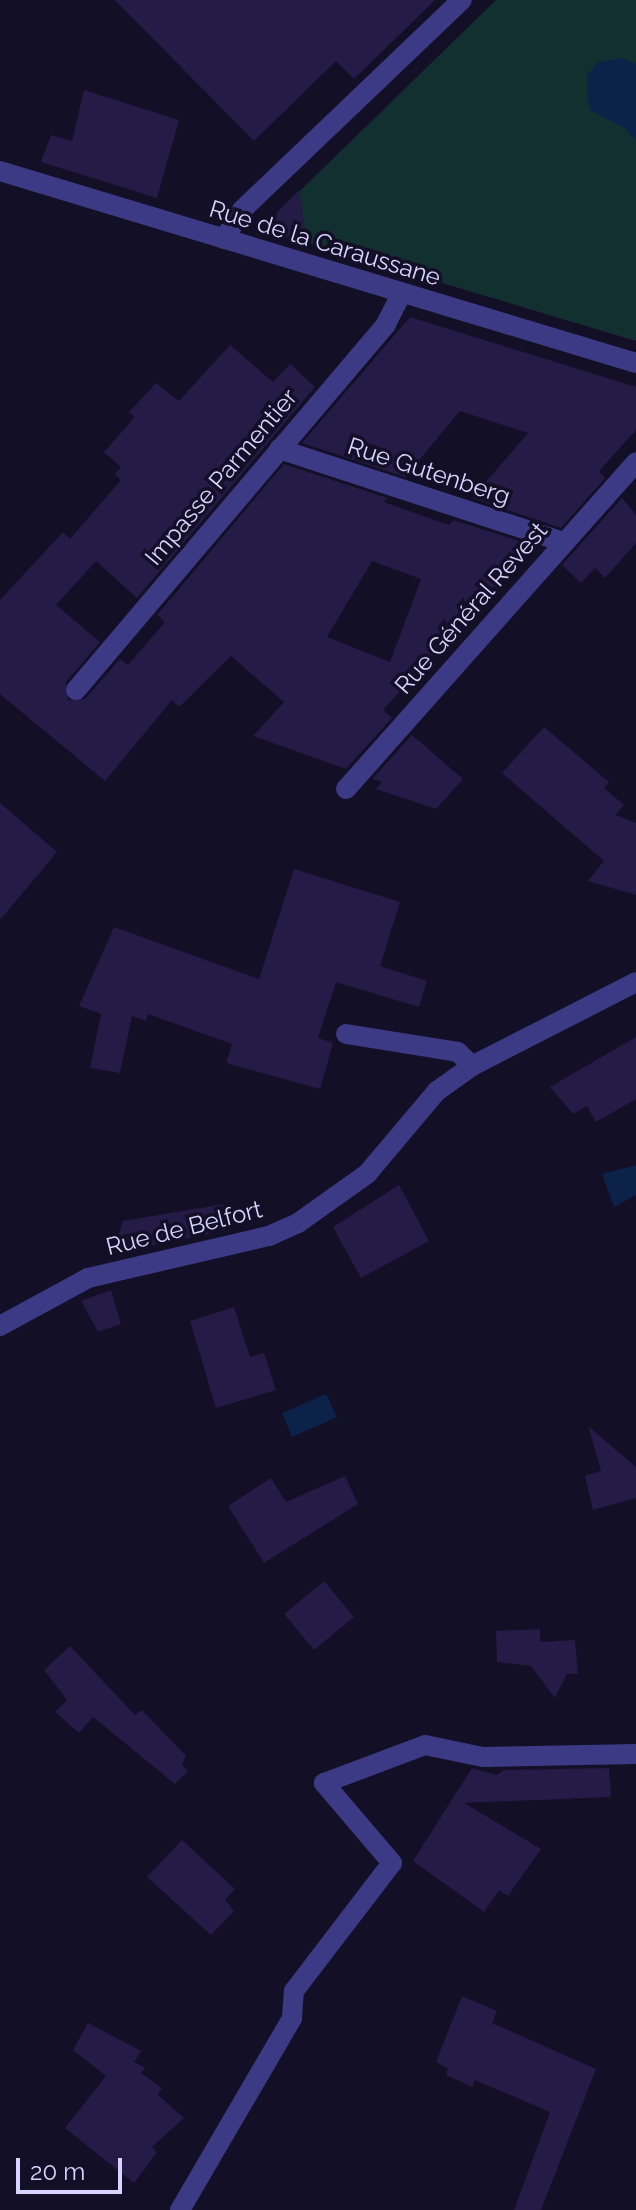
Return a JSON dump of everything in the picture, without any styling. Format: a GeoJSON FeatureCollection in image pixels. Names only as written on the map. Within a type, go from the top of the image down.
{"type":"FeatureCollection","features":[{"type":"Feature","properties":{"kind":"street"},"geometry":{"type":"LineString","coordinates":[[224,239],[242,210],[462,0]]}},
{"type":"Feature","properties":{"kind":"street","name":"Rue de la Caraussane"},"geometry":{"type":"LineString","coordinates":[[0,171],[636,363]]}},
{"type":"Feature","properties":{"kind":"street","name":"Impasse Parmentier"},"geometry":{"type":"LineString","coordinates":[[76,690],[386,324],[401,294]]}},
{"type":"Feature","properties":{"kind":"street","name":"Rue Gutenberg"},"geometry":{"type":"LineString","coordinates":[[279,449],[563,542]]}},
{"type":"Feature","properties":{"kind":"street","name":"Rue Général Revest"},"geometry":{"type":"LineString","coordinates":[[346,789],[636,462]]}},
{"type":"Feature","properties":{"kind":"street","name":"Rue de Belfort"},"geometry":{"type":"LineString","coordinates":[[0,1326],[88,1278],[269,1236],[298,1223],[367,1174],[465,1059],[636,982]]}},
{"type":"Feature","properties":{"kind":"street"},"geometry":{"type":"LineString","coordinates":[[346,1034],[465,1059]]}},
{"type":"Feature","properties":{"kind":"street"},"geometry":{"type":"LineString","coordinates":[[180,2210],[292,2018],[294,1991],[392,1863],[324,1783],[386,1764],[425,1745],[483,1757],[636,1754]]}},
{"type":"Feature","properties":{"kind":"green space"},"geometry":{"type":"Polygon","coordinates":[[[496,0],[636,0],[636,341],[278,234],[273,217],[496,0]]]}},
{"type":"Feature","properties":{"kind":"water"},"geometry":{"type":"Polygon","coordinates":[[[622,58],[636,64],[636,141],[625,128],[590,110],[587,95],[587,75],[598,62],[622,58]]]}},
{"type":"Feature","properties":{"kind":"water"},"geometry":{"type":"Polygon","coordinates":[[[636,1165],[636,1195],[614,1207],[602,1174],[636,1165]]]}},
{"type":"Feature","properties":{"kind":"water"},"geometry":{"type":"Polygon","coordinates":[[[326,1394],[337,1417],[292,1437],[282,1413],[326,1394]]]}},
{"type":"Feature","properties":{"kind":"building"},"geometry":{"type":"Polygon","coordinates":[[[115,0],[435,0],[354,79],[336,61],[254,141],[115,0]]]}},
{"type":"Feature","properties":{"kind":"building"},"geometry":{"type":"Polygon","coordinates":[[[84,90],[179,120],[157,198],[41,162],[51,135],[72,141],[84,90]]]}},
{"type":"Feature","properties":{"kind":"building"},"geometry":{"type":"Polygon","coordinates":[[[299,190],[305,228],[294,239],[278,234],[273,217],[299,190]]]}},
{"type":"Feature","properties":{"kind":"building"},"geometry":{"type":"Polygon","coordinates":[[[410,317],[636,387],[636,430],[599,471],[605,478],[561,528],[472,498],[528,433],[460,411],[405,477],[302,443],[410,317]]]}},
{"type":"Feature","properties":{"kind":"building"},"geometry":{"type":"Polygon","coordinates":[[[230,345],[273,382],[290,364],[315,387],[137,598],[96,561],[56,605],[100,642],[66,682],[68,700],[85,699],[120,659],[128,665],[165,622],[157,615],[284,464],[387,498],[384,502],[449,525],[453,520],[535,546],[383,710],[392,718],[346,769],[253,736],[284,702],[231,656],[179,707],[172,700],[105,781],[0,694],[0,600],[63,532],[70,539],[121,480],[115,474],[121,467],[104,452],[135,417],[129,412],[156,383],[179,401],[230,345]],[[372,561],[327,637],[390,662],[421,579],[372,561]]]}},
{"type":"Feature","properties":{"kind":"building"},"geometry":{"type":"Polygon","coordinates":[[[622,498],[636,515],[636,543],[605,578],[595,568],[581,583],[562,565],[622,498]]]}},
{"type":"Feature","properties":{"kind":"building"},"geometry":{"type":"Polygon","coordinates":[[[544,727],[609,782],[604,788],[624,805],[615,815],[636,823],[636,895],[588,881],[604,861],[502,773],[544,727]]]}},
{"type":"Feature","properties":{"kind":"building"},"geometry":{"type":"Polygon","coordinates":[[[412,735],[463,779],[436,809],[376,789],[382,782],[372,779],[412,735]]]}},
{"type":"Feature","properties":{"kind":"building"},"geometry":{"type":"Polygon","coordinates":[[[0,803],[57,852],[0,920],[0,803]]]}},
{"type":"Feature","properties":{"kind":"building"},"geometry":{"type":"Polygon","coordinates":[[[294,869],[400,902],[380,966],[427,981],[419,1007],[336,982],[318,1038],[333,1043],[320,1089],[226,1063],[232,1044],[148,1014],[146,1021],[132,1016],[120,1073],[90,1068],[101,1014],[79,1006],[114,927],[259,979],[294,869]]]}},
{"type":"Feature","properties":{"kind":"building"},"geometry":{"type":"Polygon","coordinates":[[[636,1037],[636,1099],[596,1122],[587,1106],[573,1114],[550,1087],[636,1037]]]}},
{"type":"Feature","properties":{"kind":"building"},"geometry":{"type":"Polygon","coordinates":[[[399,1185],[429,1241],[361,1278],[333,1227],[399,1185]]]}},
{"type":"Feature","properties":{"kind":"building"},"geometry":{"type":"Polygon","coordinates":[[[224,1204],[212,1233],[113,1253],[123,1221],[224,1204]]]}},
{"type":"Feature","properties":{"kind":"building"},"geometry":{"type":"Polygon","coordinates":[[[111,1290],[121,1324],[98,1332],[81,1301],[111,1290]]]}},
{"type":"Feature","properties":{"kind":"building"},"geometry":{"type":"Polygon","coordinates":[[[234,1307],[250,1357],[264,1353],[276,1390],[216,1408],[190,1321],[234,1307]]]}},
{"type":"Feature","properties":{"kind":"building"},"geometry":{"type":"Polygon","coordinates":[[[588,1426],[636,1467],[636,1498],[593,1510],[585,1476],[601,1471],[588,1426]]]}},
{"type":"Feature","properties":{"kind":"building"},"geometry":{"type":"Polygon","coordinates":[[[345,1476],[358,1504],[264,1563],[228,1506],[271,1478],[286,1502],[345,1476]]]}},
{"type":"Feature","properties":{"kind":"building"},"geometry":{"type":"Polygon","coordinates":[[[324,1581],[354,1617],[314,1650],[284,1614],[324,1581]]]}},
{"type":"Feature","properties":{"kind":"building"},"geometry":{"type":"Polygon","coordinates":[[[540,1629],[540,1642],[575,1640],[578,1674],[567,1674],[555,1698],[531,1666],[497,1662],[496,1631],[540,1629]]]}},
{"type":"Feature","properties":{"kind":"building"},"geometry":{"type":"Polygon","coordinates":[[[70,1646],[135,1715],[142,1710],[186,1756],[182,1765],[188,1771],[175,1784],[93,1717],[79,1733],[55,1712],[67,1700],[44,1670],[70,1646]]]}},
{"type":"Feature","properties":{"kind":"building"},"geometry":{"type":"Polygon","coordinates":[[[472,1768],[497,1775],[504,1770],[609,1768],[610,1797],[464,1803],[541,1849],[508,1896],[499,1890],[484,1912],[413,1861],[472,1768]]]}},
{"type":"Feature","properties":{"kind":"building"},"geometry":{"type":"Polygon","coordinates":[[[182,1840],[235,1889],[225,1900],[234,1911],[211,1935],[147,1877],[182,1840]]]}},
{"type":"Feature","properties":{"kind":"building"},"geometry":{"type":"Polygon","coordinates":[[[462,1996],[497,2011],[492,2023],[596,2069],[541,2210],[514,2210],[550,2112],[475,2080],[472,2087],[446,2075],[448,2068],[436,2062],[462,1996]]]}},
{"type":"Feature","properties":{"kind":"building"},"geometry":{"type":"Polygon","coordinates":[[[88,2023],[141,2051],[134,2062],[145,2068],[141,2073],[162,2088],[158,2095],[184,2118],[152,2147],[157,2152],[134,2183],[65,2128],[106,2076],[73,2050],[88,2023]]]}}]}
